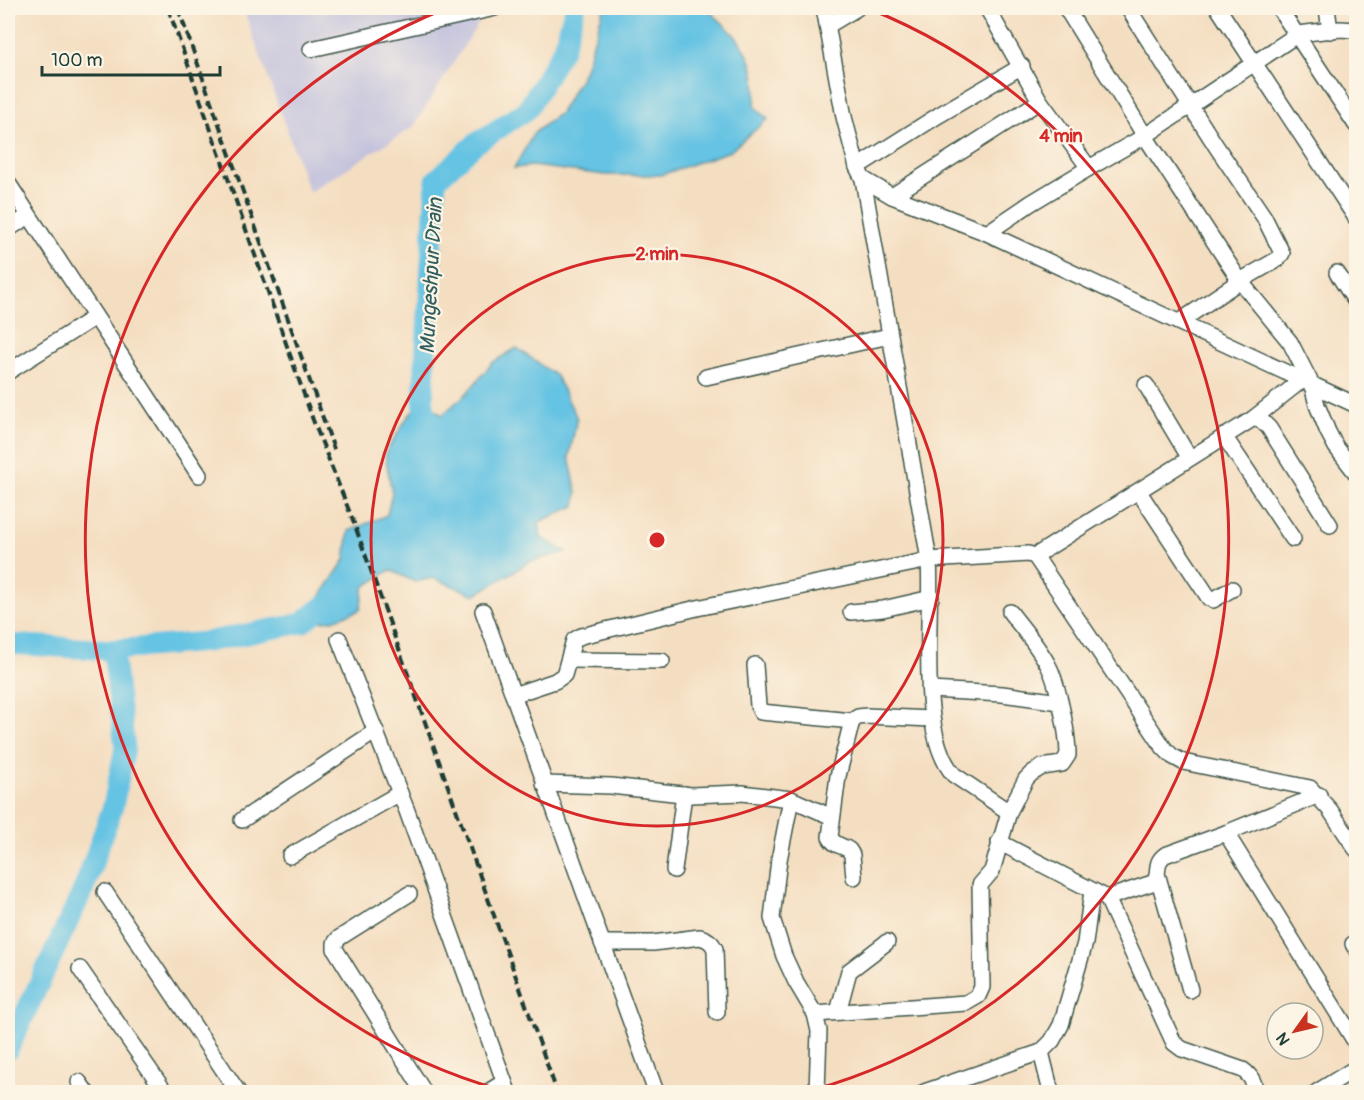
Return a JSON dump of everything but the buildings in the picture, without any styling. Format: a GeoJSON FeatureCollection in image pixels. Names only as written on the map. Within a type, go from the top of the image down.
{"type":"FeatureCollection","features":[{"type":"Feature","properties":{"kind":"street"},"geometry":{"type":"LineString","coordinates":[[311,49],[495,8]]}},
{"type":"Feature","properties":{"kind":"street"},"geometry":{"type":"LineString","coordinates":[[824,8],[844,117],[860,173],[929,560],[931,719],[938,748],[947,767],[954,775],[1009,812]]}},
{"type":"Feature","properties":{"kind":"street"},"geometry":{"type":"LineString","coordinates":[[827,26],[857,8]]}},
{"type":"Feature","properties":{"kind":"street"},"geometry":{"type":"LineString","coordinates":[[987,8],[1040,101],[1089,168]]}},
{"type":"Feature","properties":{"kind":"street"},"geometry":{"type":"LineString","coordinates":[[1066,8],[1145,136],[1240,281],[1282,331],[1298,356],[1328,432],[1336,447],[1356,473]]}},
{"type":"Feature","properties":{"kind":"street"},"geometry":{"type":"LineString","coordinates":[[1128,8],[1264,218],[1282,253],[1278,259],[1240,281],[1179,322]]}},
{"type":"Feature","properties":{"kind":"street"},"geometry":{"type":"LineString","coordinates":[[1218,8],[1356,218]]}},
{"type":"Feature","properties":{"kind":"street"},"geometry":{"type":"LineString","coordinates":[[1279,8],[1356,125]]}},
{"type":"Feature","properties":{"kind":"street"},"geometry":{"type":"LineString","coordinates":[[1329,9],[1330,31]]}},
{"type":"Feature","properties":{"kind":"street"},"geometry":{"type":"LineString","coordinates":[[987,233],[1031,203],[1145,136],[1298,34],[1340,29],[1356,30]]}},
{"type":"Feature","properties":{"kind":"street"},"geometry":{"type":"LineString","coordinates":[[860,173],[946,110],[1022,66]]}},
{"type":"Feature","properties":{"kind":"street"},"geometry":{"type":"LineString","coordinates":[[892,196],[1040,101]]}},
{"type":"Feature","properties":{"kind":"street"},"geometry":{"type":"LineString","coordinates":[[860,173],[892,196],[987,233],[1356,405]]}},
{"type":"Feature","properties":{"kind":"street"},"geometry":{"type":"LineString","coordinates":[[8,183],[199,476]]}},
{"type":"Feature","properties":{"kind":"street"},"geometry":{"type":"LineString","coordinates":[[8,229],[29,216]]}},
{"type":"Feature","properties":{"kind":"street"},"geometry":{"type":"LineString","coordinates":[[1337,273],[1356,302]]}},
{"type":"Feature","properties":{"kind":"street"},"geometry":{"type":"LineString","coordinates":[[8,372],[95,317]]}},
{"type":"Feature","properties":{"kind":"street"},"geometry":{"type":"LineString","coordinates":[[706,377],[889,336]]}},
{"type":"Feature","properties":{"kind":"street"},"geometry":{"type":"LineString","coordinates":[[1035,556],[1139,492],[1307,383]]}},
{"type":"Feature","properties":{"kind":"street"},"geometry":{"type":"LineString","coordinates":[[1146,385],[1189,458]]}},
{"type":"Feature","properties":{"kind":"street"},"geometry":{"type":"LineString","coordinates":[[1254,418],[1262,421],[1269,428],[1330,525]]}},
{"type":"Feature","properties":{"kind":"street"},"geometry":{"type":"LineString","coordinates":[[1224,436],[1293,539]]}},
{"type":"Feature","properties":{"kind":"street"},"geometry":{"type":"LineString","coordinates":[[1139,492],[1209,598],[1213,600],[1232,589]]}},
{"type":"Feature","properties":{"kind":"street"},"geometry":{"type":"LineString","coordinates":[[513,695],[555,681],[564,675],[574,640],[581,636],[697,608],[929,560],[1028,554],[1035,556],[1164,748],[1172,756],[1183,762],[1310,788],[1318,795],[1356,849]]}},
{"type":"Feature","properties":{"kind":"street"},"geometry":{"type":"LineString","coordinates":[[851,612],[883,609],[931,598]]}},
{"type":"Feature","properties":{"kind":"street"},"geometry":{"type":"LineString","coordinates":[[483,610],[656,1092]]}},
{"type":"Feature","properties":{"kind":"street"},"geometry":{"type":"LineString","coordinates":[[815,1014],[966,1003],[978,996],[982,987],[980,885],[992,871],[1009,812],[1026,779],[1042,767],[1062,764],[1067,759],[1068,750],[1060,702],[1050,668],[1040,650],[1010,612]]}},
{"type":"Feature","properties":{"kind":"street"},"geometry":{"type":"LineString","coordinates":[[339,639],[400,793],[506,1087],[488,1092]]}},
{"type":"Feature","properties":{"kind":"street"},"geometry":{"type":"LineString","coordinates":[[569,660],[662,661]]}},
{"type":"Feature","properties":{"kind":"street"},"geometry":{"type":"LineString","coordinates":[[755,664],[758,706],[761,712],[852,721],[858,717],[867,716],[931,719]]}},
{"type":"Feature","properties":{"kind":"street"},"geometry":{"type":"LineString","coordinates":[[930,690],[1002,694],[1060,702]]}},
{"type":"Feature","properties":{"kind":"street"},"geometry":{"type":"LineString","coordinates":[[852,721],[837,777],[830,837],[832,842],[849,849],[852,855],[854,877]]}},
{"type":"Feature","properties":{"kind":"street"},"geometry":{"type":"LineString","coordinates":[[242,820],[376,731]]}},
{"type":"Feature","properties":{"kind":"street"},"geometry":{"type":"LineString","coordinates":[[544,784],[611,786],[684,794],[742,793],[791,799],[832,817]]}},
{"type":"Feature","properties":{"kind":"street"},"geometry":{"type":"LineString","coordinates":[[291,856],[400,793]]}},
{"type":"Feature","properties":{"kind":"street"},"geometry":{"type":"LineString","coordinates":[[674,870],[684,794]]}},
{"type":"Feature","properties":{"kind":"street"},"geometry":{"type":"LineString","coordinates":[[1190,990],[1158,877],[1156,867],[1159,859],[1318,795]]}},
{"type":"Feature","properties":{"kind":"street"},"geometry":{"type":"LineString","coordinates":[[791,799],[779,860],[772,918],[784,956],[815,1014],[819,1031],[817,1092]]}},
{"type":"Feature","properties":{"kind":"street"},"geometry":{"type":"LineString","coordinates":[[1226,833],[1356,1043]]}},
{"type":"Feature","properties":{"kind":"street"},"geometry":{"type":"LineString","coordinates":[[999,842],[1107,898],[1174,1042],[1182,1049],[1243,1070],[1250,1076],[1256,1092]]}},
{"type":"Feature","properties":{"kind":"street"},"geometry":{"type":"LineString","coordinates":[[1107,898],[1152,885],[1158,877]]}},
{"type":"Feature","properties":{"kind":"street"},"geometry":{"type":"LineString","coordinates":[[105,891],[238,1092]]}},
{"type":"Feature","properties":{"kind":"street"},"geometry":{"type":"LineString","coordinates":[[924,1092],[1041,1052],[1052,1041],[1061,1025],[1085,943],[1092,891]]}},
{"type":"Feature","properties":{"kind":"street"},"geometry":{"type":"LineString","coordinates":[[409,894],[339,938],[335,949],[424,1092]]}},
{"type":"Feature","properties":{"kind":"street"},"geometry":{"type":"LineString","coordinates":[[602,943],[706,939],[715,949],[717,1012]]}},
{"type":"Feature","properties":{"kind":"street"},"geometry":{"type":"LineString","coordinates":[[838,1012],[849,971],[887,942]]}},
{"type":"Feature","properties":{"kind":"street"},"geometry":{"type":"LineString","coordinates":[[80,969],[165,1092]]}},
{"type":"Feature","properties":{"kind":"street"},"geometry":{"type":"LineString","coordinates":[[1041,1052],[1051,1092]]}},
{"type":"Feature","properties":{"kind":"street"},"geometry":{"type":"LineString","coordinates":[[1317,1092],[1356,1068]]}},
{"type":"Feature","properties":{"kind":"shaded area"},"geometry":{"type":"Polygon","coordinates":[[[243,8],[488,8],[413,127],[309,192],[243,8]]]}},
{"type":"Feature","properties":{"kind":"shaded area"},"geometry":{"type":"Polygon","coordinates":[[[1356,1074],[1356,1092],[1328,1092],[1356,1074]]]}},
{"type":"Feature","properties":{"kind":"water"},"geometry":{"type":"Polygon","coordinates":[[[604,8],[706,8],[746,50],[754,75],[755,107],[768,119],[730,151],[661,175],[605,175],[532,166],[514,168],[534,133],[560,113],[584,72],[604,8]]]}},
{"type":"Feature","properties":{"kind":"water"},"geometry":{"type":"Polygon","coordinates":[[[517,348],[556,376],[577,418],[569,457],[577,493],[575,506],[539,522],[541,538],[567,552],[531,561],[475,595],[433,578],[415,582],[390,570],[364,587],[360,610],[333,620],[302,623],[345,560],[349,531],[387,515],[392,493],[385,454],[407,418],[423,399],[442,415],[467,393],[493,362],[517,348]]]}},
{"type":"Feature","properties":{"kind":"waterway","name":"Mungeshpur Drain"},"geometry":{"type":"LineString","coordinates":[[427,426],[423,399],[436,180],[475,144],[527,110],[563,49],[575,8]]}},
{"type":"Feature","properties":{"kind":"waterway","name":"Mungeshpur Drain"},"geometry":{"type":"LineString","coordinates":[[8,644],[113,650],[206,642],[302,623],[325,605]]}},
{"type":"Feature","properties":{"kind":"waterway"},"geometry":{"type":"LineString","coordinates":[[8,1050],[85,886],[113,806],[125,748],[113,650]]}},
{"type":"Feature","properties":{"kind":"railway"},"geometry":{"type":"LineString","coordinates":[[168,8],[313,420],[354,523],[557,1092]]}},
{"type":"Feature","properties":{"kind":"railway"},"geometry":{"type":"LineString","coordinates":[[178,8],[335,452]]}}]}
